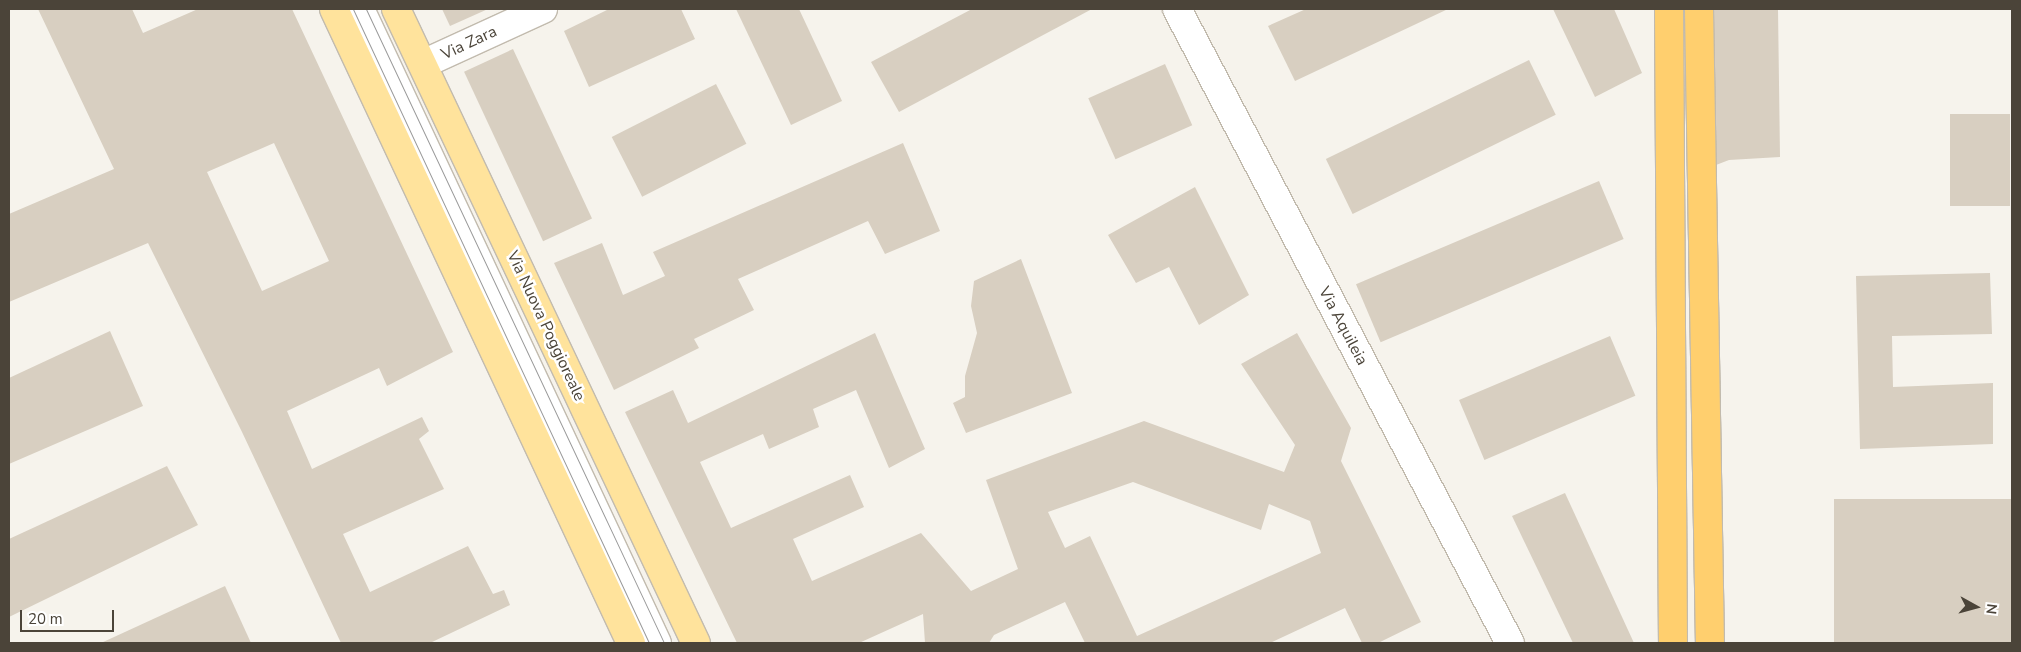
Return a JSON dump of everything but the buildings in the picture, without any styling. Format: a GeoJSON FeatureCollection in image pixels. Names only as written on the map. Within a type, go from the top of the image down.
{"type":"FeatureCollection","features":[{"type":"Feature","properties":{"kind":"highway"},"geometry":{"type":"LineString","coordinates":[[1669,9],[1673,643]]}},
{"type":"Feature","properties":{"kind":"highway"},"geometry":{"type":"LineString","coordinates":[[1699,9],[1710,643]]}},
{"type":"Feature","properties":{"kind":"main road"},"geometry":{"type":"LineString","coordinates":[[334,9],[631,643]]}},
{"type":"Feature","properties":{"kind":"main road","name":"Via Nuova Poggioreale"},"geometry":{"type":"LineString","coordinates":[[396,9],[696,643]]}},
{"type":"Feature","properties":{"kind":"street"},"geometry":{"type":"LineString","coordinates":[[360,9],[657,643]]}},
{"type":"Feature","properties":{"kind":"street","name":"Via Zara"},"geometry":{"type":"LineString","coordinates":[[423,64],[543,9]]}},
{"type":"Feature","properties":{"kind":"street","name":"Via Aquileia"},"geometry":{"type":"LineString","coordinates":[[1177,9],[1510,643]]}},
{"type":"Feature","properties":{"kind":"tram line"},"geometry":{"type":"LineString","coordinates":[[353,9],[649,643]]}},
{"type":"Feature","properties":{"kind":"tram line"},"geometry":{"type":"LineString","coordinates":[[366,9],[664,643]]}}]}
